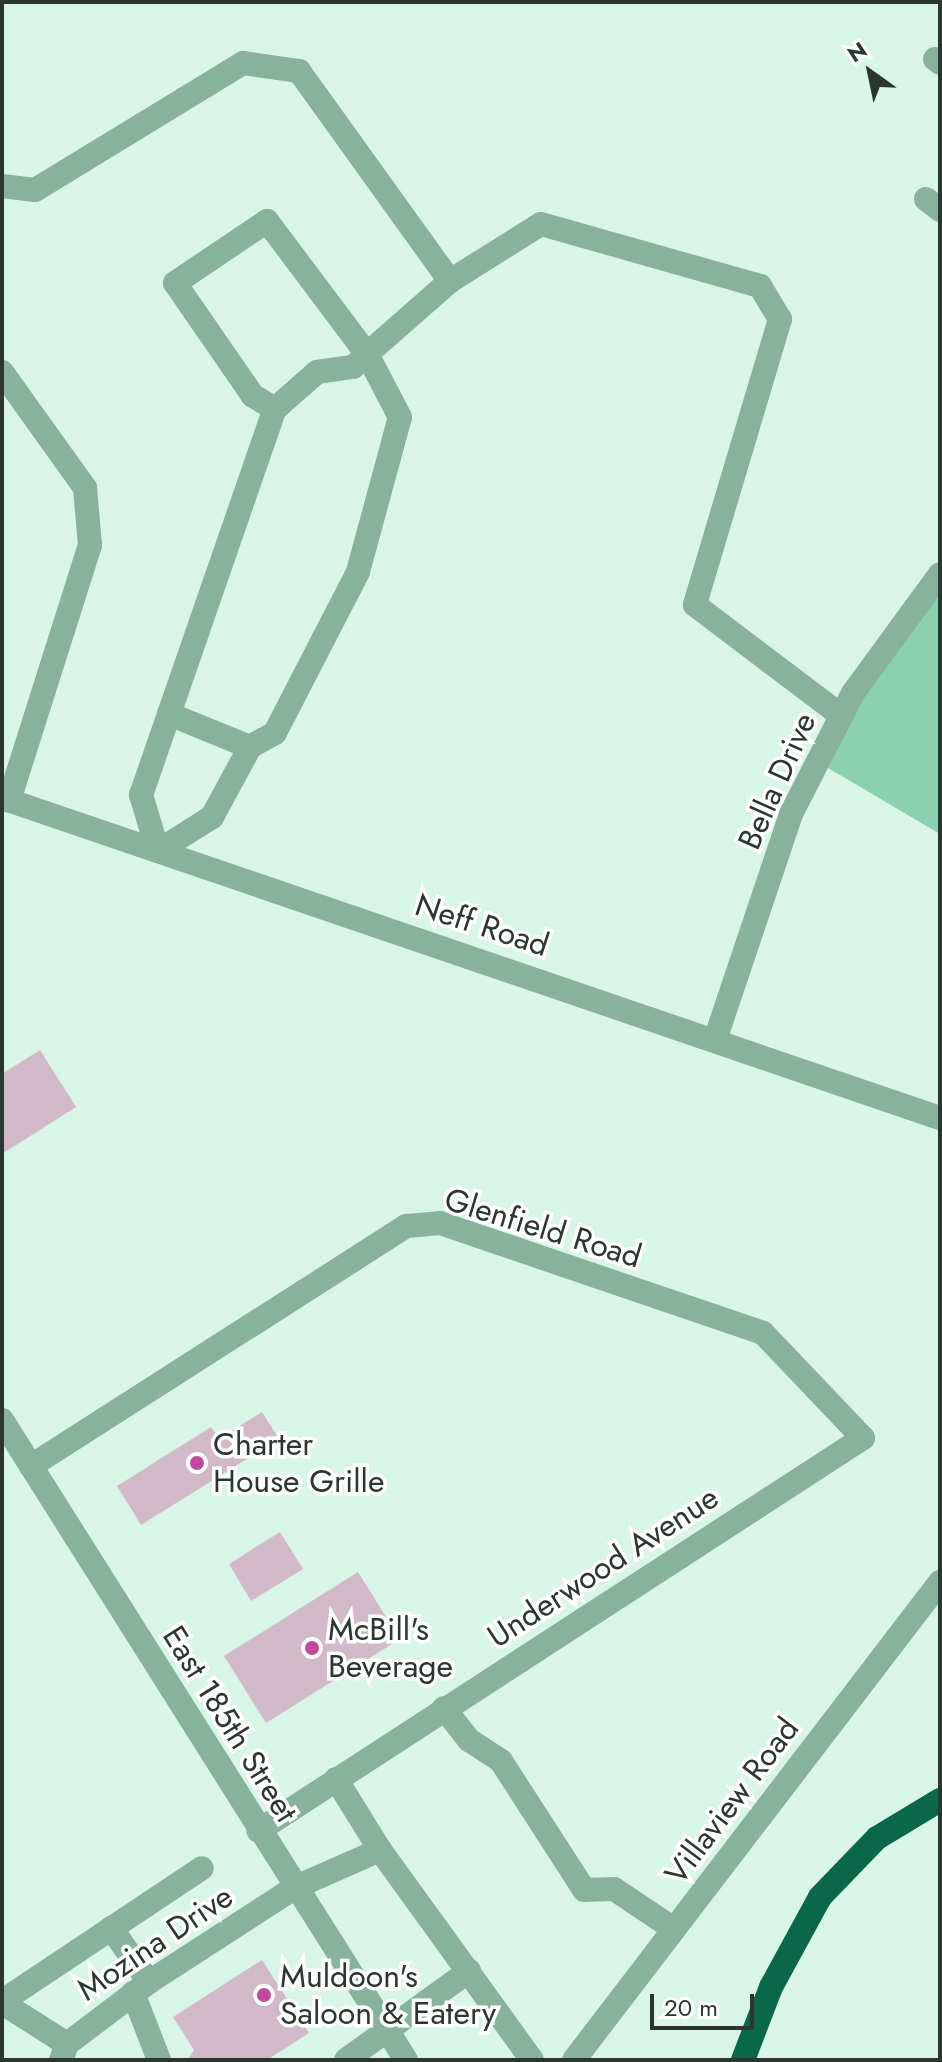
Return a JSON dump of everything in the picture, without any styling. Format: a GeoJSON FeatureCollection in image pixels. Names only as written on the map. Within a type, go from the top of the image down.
{"type":"FeatureCollection","features":[{"type":"Feature","properties":{"kind":"highway"},"geometry":{"type":"LineString","coordinates":[[743,2060],[771,1987],[820,1897],[877,1838],[940,1800]]}},
{"type":"Feature","properties":{"kind":"street"},"geometry":{"type":"LineString","coordinates":[[2,186],[35,190],[243,63],[299,71],[450,281]]}},
{"type":"Feature","properties":{"kind":"street"},"geometry":{"type":"LineString","coordinates":[[275,409],[253,396],[175,283],[267,221],[367,354],[400,417],[358,572],[275,733],[250,747],[212,817],[158,851],[141,795],[275,409],[317,372],[353,367],[367,354],[450,281],[541,224],[760,286],[780,319],[695,605],[842,716]]}},
{"type":"Feature","properties":{"kind":"street"},"geometry":{"type":"LineString","coordinates":[[2,372],[85,488],[90,545],[5,799]]}},
{"type":"Feature","properties":{"kind":"street","name":"Bella Drive"},"geometry":{"type":"LineString","coordinates":[[716,1037],[791,814],[842,716],[940,574]]}},
{"type":"Feature","properties":{"kind":"street"},"geometry":{"type":"LineString","coordinates":[[169,714],[250,747]]}},
{"type":"Feature","properties":{"kind":"street","name":"Neff Road"},"geometry":{"type":"LineString","coordinates":[[5,799],[716,1037],[940,1118]]}},
{"type":"Feature","properties":{"kind":"street","name":"Glenfield Road"},"geometry":{"type":"LineString","coordinates":[[31,1466],[407,1226],[440,1223],[763,1333],[863,1438]]}},
{"type":"Feature","properties":{"kind":"street","name":"East 185th Street"},"geometry":{"type":"LineString","coordinates":[[2,1420],[258,1831],[406,2060]]}},
{"type":"Feature","properties":{"kind":"street","name":"Underwood Avenue"},"geometry":{"type":"LineString","coordinates":[[258,1831],[863,1438]]}},
{"type":"Feature","properties":{"kind":"street","name":"Villaview Road"},"geometry":{"type":"LineString","coordinates":[[574,2060],[940,1582]]}},
{"type":"Feature","properties":{"kind":"street"},"geometry":{"type":"LineString","coordinates":[[444,1708],[469,1740],[501,1761],[584,1890],[614,1889],[674,1929]]}},
{"type":"Feature","properties":{"kind":"street"},"geometry":{"type":"LineString","coordinates":[[336,1779],[380,1850],[532,2060]]}},
{"type":"Feature","properties":{"kind":"street","name":"Mozina Drive"},"geometry":{"type":"LineString","coordinates":[[64,2052],[141,1987],[296,1887],[380,1850]]}},
{"type":"Feature","properties":{"kind":"street"},"geometry":{"type":"LineString","coordinates":[[64,2052],[4,2004],[202,1868]]}},
{"type":"Feature","properties":{"kind":"street"},"geometry":{"type":"LineString","coordinates":[[111,1928],[141,1987],[159,2060]]}},
{"type":"Feature","properties":{"kind":"street"},"geometry":{"type":"LineString","coordinates":[[346,2060],[469,1971]]}},
{"type":"Feature","properties":{"kind":"green space"},"geometry":{"type":"Polygon","coordinates":[[[940,574],[940,834],[818,762],[940,574]]]}},
{"type":"Feature","properties":{"kind":"building"},"geometry":{"type":"Polygon","coordinates":[[[40,1050],[76,1107],[2,1154],[2,1074],[40,1050]]]}},
{"type":"Feature","properties":{"kind":"building","name":"Charter House Grille"},"geometry":{"type":"Polygon","coordinates":[[[262,1412],[279,1439],[141,1525],[117,1486],[211,1427],[219,1439],[262,1412]]]}},
{"type":"Feature","properties":{"kind":"building"},"geometry":{"type":"Polygon","coordinates":[[[280,1532],[303,1569],[251,1601],[229,1564],[280,1532]]]}},
{"type":"Feature","properties":{"kind":"building","name":"McBill's Beverage"},"geometry":{"type":"Polygon","coordinates":[[[358,1572],[400,1639],[266,1723],[224,1656],[358,1572]]]}},
{"type":"Feature","properties":{"kind":"building"},"geometry":{"type":"Polygon","coordinates":[[[262,1960],[309,2033],[267,2060],[187,2060],[194,2050],[173,2017],[262,1960]]]}},
{"type":"Feature","properties":{"kind":"place","name":"Charter House Grille"},"geometry":{"type":"Point","coordinates":[197,1463]}},
{"type":"Feature","properties":{"kind":"place","name":"McBill's Beverage"},"geometry":{"type":"Point","coordinates":[312,1648]}},
{"type":"Feature","properties":{"kind":"place","name":"Muldoon's Saloon & Eatery"},"geometry":{"type":"Point","coordinates":[264,1995]}}]}
